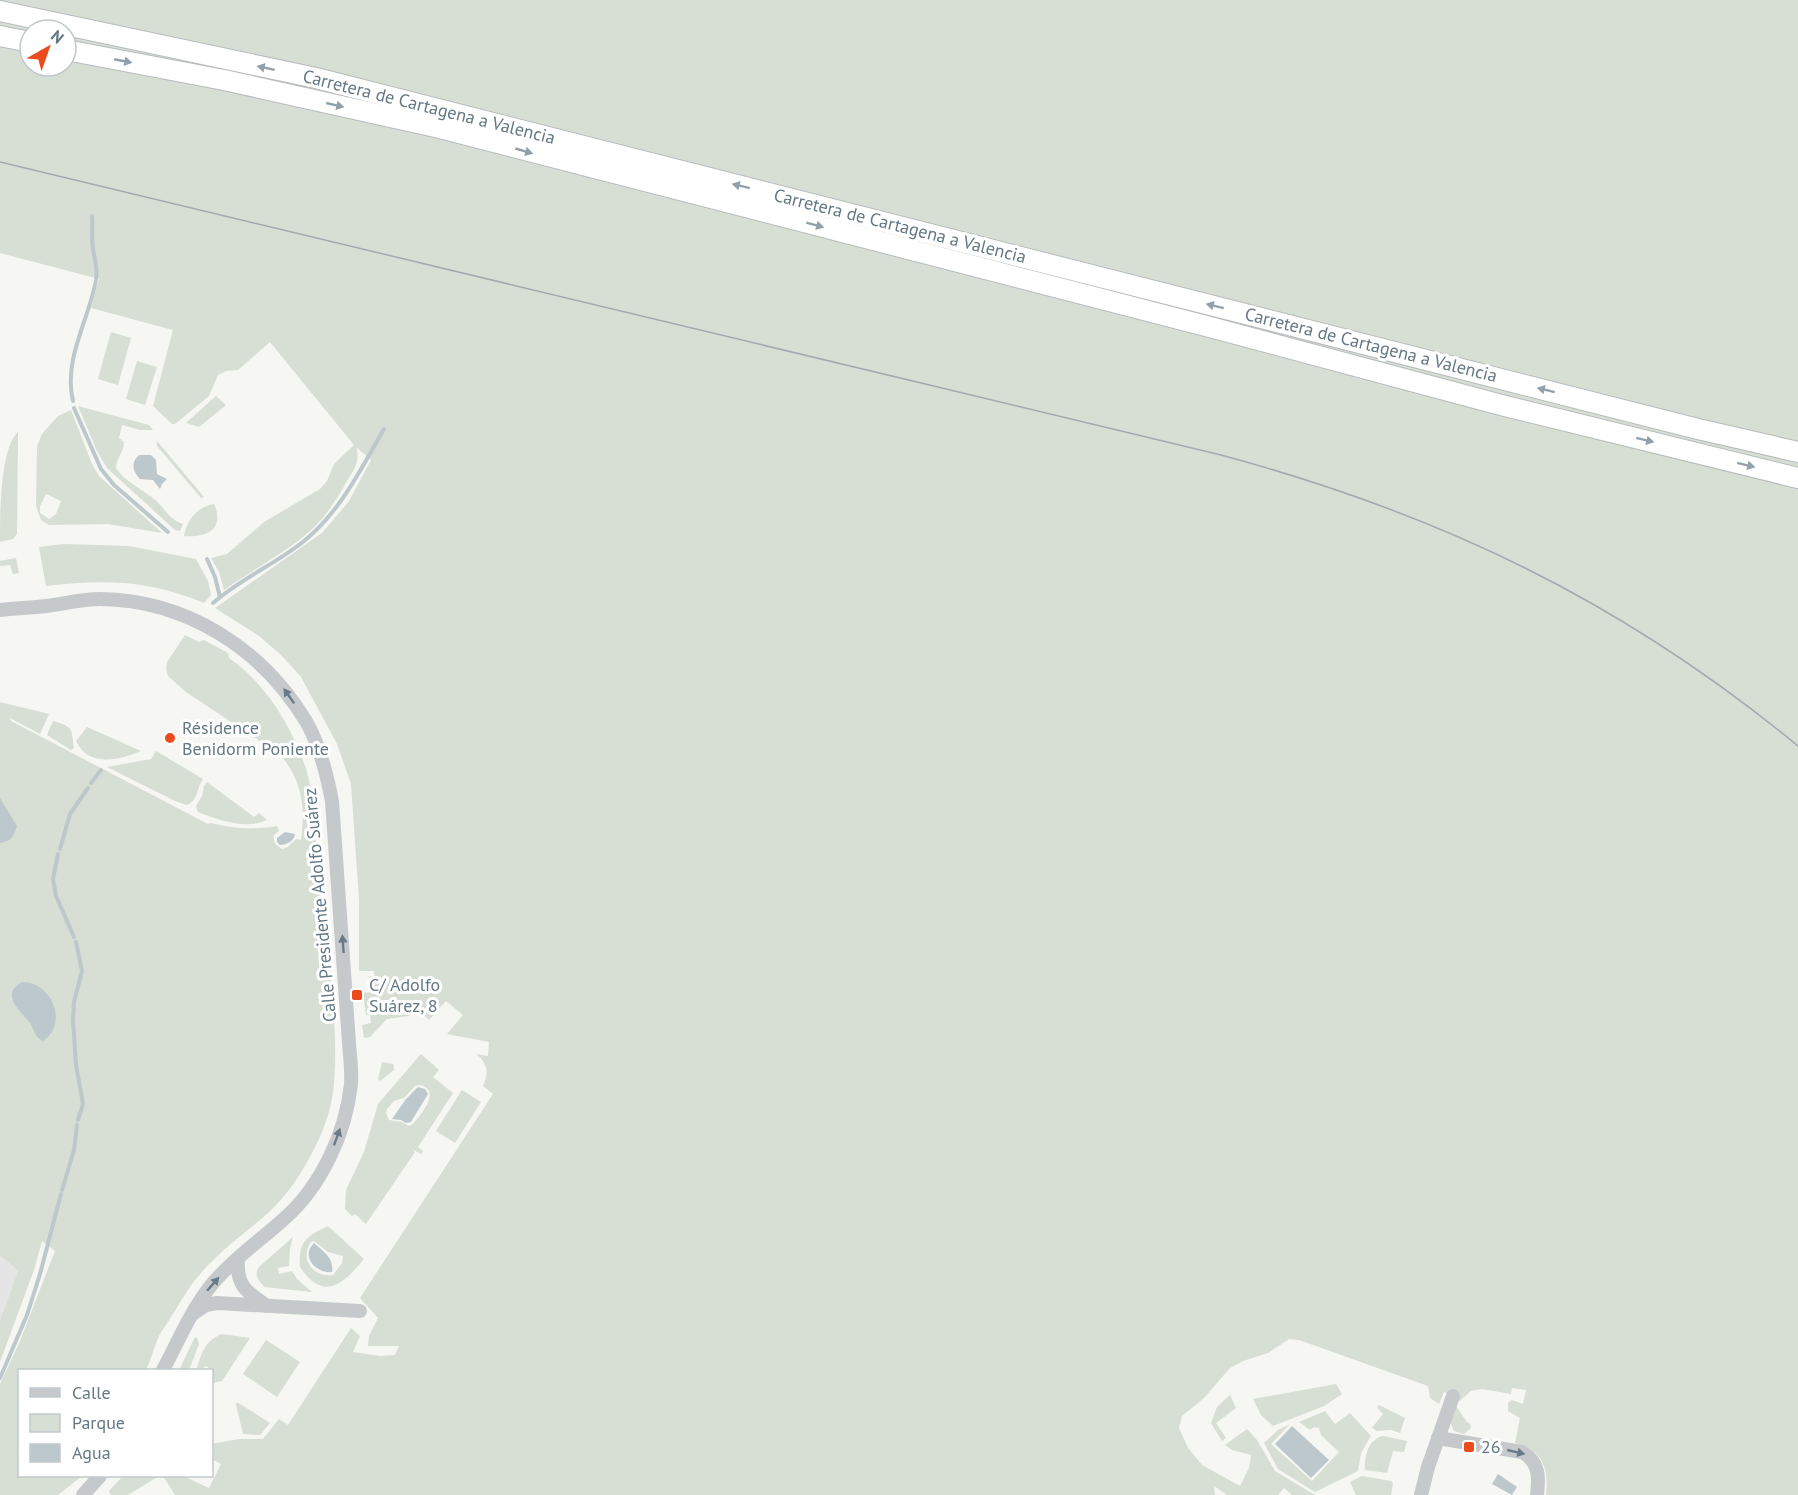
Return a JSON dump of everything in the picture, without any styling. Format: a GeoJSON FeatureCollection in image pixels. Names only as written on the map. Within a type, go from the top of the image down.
{"type":"FeatureCollection","features":[{"type":"Feature","properties":{"kind":"highway","name":"Carretera de Cartagena a Valencia"},"geometry":{"type":"LineString","coordinates":[[0,11],[328,81],[1698,429],[1798,452]]}},
{"type":"Feature","properties":{"kind":"highway"},"geometry":{"type":"LineString","coordinates":[[0,36],[18,40]]}},
{"type":"Feature","properties":{"kind":"highway","name":"Carretera de Cartagena a Valencia"},"geometry":{"type":"LineString","coordinates":[[78,52],[224,80],[440,128],[1693,453],[1798,478]]}},
{"type":"Feature","properties":{"kind":"street","name":"Calle Presidente Adolfo Suárez"},"geometry":{"type":"LineString","coordinates":[[0,610],[100,599],[154,606],[192,619],[217,631],[243,649],[282,687],[308,725],[326,772],[332,801],[351,1083],[335,1144],[309,1191],[287,1217],[214,1282],[194,1312],[164,1369]]}},
{"type":"Feature","properties":{"kind":"street"},"geometry":{"type":"LineString","coordinates":[[238,1259],[237,1272],[241,1283],[248,1293],[267,1306]]}},
{"type":"Feature","properties":{"kind":"street"},"geometry":{"type":"LineString","coordinates":[[194,1312],[206,1305],[217,1303],[360,1311]]}},
{"type":"Feature","properties":{"kind":"street"},"geometry":{"type":"LineString","coordinates":[[1420,1495],[1453,1396]]}},
{"type":"Feature","properties":{"kind":"street"},"geometry":{"type":"LineString","coordinates":[[1438,1438],[1522,1452],[1536,1466],[1539,1477],[1537,1495]]}},
{"type":"Feature","properties":{"kind":"street"},"geometry":{"type":"LineString","coordinates":[[83,1495],[99,1477]]}},
{"type":"Feature","properties":{"kind":"shaded area"},"geometry":{"type":"Polygon","coordinates":[[[0,1255],[18,1271],[0,1320],[0,1255]]]}},
{"type":"Feature","properties":{"kind":"green space"},"geometry":{"type":"Polygon","coordinates":[[[0,0],[1798,0],[1798,1495],[1546,1495],[1546,1476],[1542,1462],[1532,1450],[1515,1443],[1520,1418],[1508,1411],[1508,1403],[1512,1400],[1523,1404],[1526,1390],[1512,1388],[1511,1394],[1482,1389],[1471,1391],[1457,1403],[1459,1397],[1444,1392],[1439,1404],[1430,1398],[1428,1386],[1299,1340],[1289,1339],[1268,1353],[1230,1368],[1204,1398],[1182,1416],[1179,1428],[1188,1448],[1202,1465],[1240,1486],[1249,1468],[1251,1455],[1232,1450],[1225,1445],[1247,1429],[1257,1440],[1275,1471],[1315,1495],[1292,1495],[1284,1488],[1278,1495],[1227,1495],[1214,1486],[1215,1495],[175,1495],[164,1477],[185,1477],[209,1488],[221,1464],[213,1460],[213,1444],[239,1439],[263,1439],[279,1419],[288,1425],[351,1328],[360,1336],[353,1352],[380,1356],[395,1355],[399,1346],[368,1346],[369,1336],[378,1318],[360,1298],[493,1094],[483,1086],[486,1068],[476,1054],[488,1056],[489,1042],[447,1034],[463,1015],[446,1001],[429,1020],[416,1008],[409,1016],[387,1019],[370,1037],[364,1038],[362,1025],[371,1023],[370,1014],[366,1015],[364,1000],[359,1000],[360,993],[375,992],[374,971],[359,971],[359,900],[351,784],[337,744],[301,677],[259,636],[215,608],[322,533],[349,501],[371,460],[356,447],[358,456],[354,469],[321,520],[288,548],[224,590],[219,572],[211,558],[227,554],[264,522],[320,489],[327,481],[334,464],[354,445],[270,342],[238,370],[226,371],[218,375],[209,396],[175,424],[172,424],[153,406],[173,330],[91,308],[99,279],[0,253],[0,0]]]}},
{"type":"Feature","properties":{"kind":"green space"},"geometry":{"type":"Polygon","coordinates":[[[111,332],[131,338],[118,385],[98,379],[111,332]]]}},
{"type":"Feature","properties":{"kind":"green space"},"geometry":{"type":"Polygon","coordinates":[[[137,361],[157,367],[145,405],[126,399],[137,361]]]}},
{"type":"Feature","properties":{"kind":"green space"},"geometry":{"type":"Polygon","coordinates":[[[216,396],[226,405],[199,427],[186,423],[216,396]]]}},
{"type":"Feature","properties":{"kind":"green space"},"geometry":{"type":"Polygon","coordinates":[[[78,406],[149,425],[153,430],[140,430],[122,425],[119,438],[124,442],[124,446],[116,468],[129,482],[154,499],[170,516],[183,524],[180,531],[175,530],[107,468],[96,449],[78,406]]]}},
{"type":"Feature","properties":{"kind":"green space"},"geometry":{"type":"Polygon","coordinates":[[[71,410],[99,476],[162,533],[108,524],[49,525],[41,520],[36,506],[37,446],[42,434],[58,416],[71,410]],[[46,494],[40,506],[40,513],[49,519],[56,514],[61,501],[46,494]]]}},
{"type":"Feature","properties":{"kind":"green space"},"geometry":{"type":"Polygon","coordinates":[[[18,432],[17,534],[13,539],[0,542],[4,466],[12,440],[18,432]]]}},
{"type":"Feature","properties":{"kind":"green space"},"geometry":{"type":"Polygon","coordinates":[[[157,441],[204,497],[201,498],[157,446],[157,441]]]}},
{"type":"Feature","properties":{"kind":"green space"},"geometry":{"type":"Polygon","coordinates":[[[214,504],[217,520],[212,530],[200,535],[184,536],[194,515],[214,504]]]}},
{"type":"Feature","properties":{"kind":"green space"},"geometry":{"type":"Polygon","coordinates":[[[64,544],[129,546],[196,559],[208,581],[211,595],[204,603],[165,590],[126,583],[88,582],[46,586],[39,547],[64,544]]]}},
{"type":"Feature","properties":{"kind":"green space"},"geometry":{"type":"Polygon","coordinates":[[[16,558],[19,573],[13,574],[10,565],[0,566],[0,561],[16,558]]]}},
{"type":"Feature","properties":{"kind":"green space"},"geometry":{"type":"Polygon","coordinates":[[[185,635],[199,642],[204,640],[228,653],[229,658],[255,680],[267,694],[295,740],[307,772],[314,812],[318,880],[334,1014],[335,1067],[332,1101],[319,1139],[298,1178],[266,1215],[221,1253],[196,1279],[160,1334],[146,1369],[18,1369],[18,1477],[81,1477],[58,1495],[0,1495],[0,1384],[20,1341],[55,1251],[42,1241],[34,1270],[0,1362],[0,1320],[18,1271],[0,1255],[0,702],[49,714],[40,734],[10,718],[11,721],[208,824],[244,828],[277,826],[279,831],[274,835],[275,842],[282,849],[288,847],[296,839],[301,840],[302,801],[290,768],[282,757],[273,747],[272,749],[186,692],[168,676],[167,662],[185,635]]]}},
{"type":"Feature","properties":{"kind":"green space"},"geometry":{"type":"Polygon","coordinates":[[[53,721],[70,729],[74,748],[71,750],[47,735],[53,721]]]}},
{"type":"Feature","properties":{"kind":"green space"},"geometry":{"type":"Polygon","coordinates":[[[87,727],[141,751],[105,760],[88,755],[81,750],[76,741],[87,727]]]}},
{"type":"Feature","properties":{"kind":"green space"},"geometry":{"type":"Polygon","coordinates":[[[156,751],[203,779],[191,803],[187,805],[175,801],[107,767],[151,759],[156,751]]]}},
{"type":"Feature","properties":{"kind":"green space"},"geometry":{"type":"Polygon","coordinates":[[[207,782],[254,817],[259,813],[267,820],[241,824],[223,821],[198,812],[196,806],[207,782]]]}},
{"type":"Feature","properties":{"kind":"green space"},"geometry":{"type":"Polygon","coordinates":[[[421,1054],[439,1070],[433,1077],[453,1093],[418,1147],[423,1151],[421,1154],[412,1149],[415,1152],[366,1224],[345,1209],[346,1190],[364,1152],[378,1104],[421,1054]],[[420,1085],[415,1086],[404,1098],[394,1101],[387,1109],[389,1120],[402,1122],[409,1126],[413,1124],[428,1103],[430,1097],[426,1088],[420,1085]]]}},
{"type":"Feature","properties":{"kind":"green space"},"geometry":{"type":"Polygon","coordinates":[[[382,1062],[393,1064],[394,1070],[380,1081],[378,1079],[382,1062]]]}},
{"type":"Feature","properties":{"kind":"green space"},"geometry":{"type":"Polygon","coordinates":[[[462,1090],[481,1102],[455,1143],[436,1131],[462,1090]]]}},
{"type":"Feature","properties":{"kind":"green space"},"geometry":{"type":"Polygon","coordinates":[[[328,1226],[364,1259],[349,1275],[334,1286],[326,1287],[317,1284],[300,1267],[302,1245],[305,1240],[328,1226]],[[314,1241],[311,1242],[307,1255],[308,1261],[310,1266],[320,1274],[333,1275],[342,1263],[343,1256],[328,1252],[314,1241]]]}},
{"type":"Feature","properties":{"kind":"green space"},"geometry":{"type":"Polygon","coordinates":[[[293,1237],[289,1266],[278,1268],[279,1274],[292,1271],[297,1279],[312,1292],[265,1287],[257,1277],[260,1266],[293,1237]]]}},
{"type":"Feature","properties":{"kind":"green space"},"geometry":{"type":"Polygon","coordinates":[[[222,1334],[250,1338],[222,1381],[213,1383],[213,1369],[208,1369],[207,1366],[197,1368],[203,1352],[216,1337],[222,1334]]]}},
{"type":"Feature","properties":{"kind":"green space"},"geometry":{"type":"Polygon","coordinates":[[[195,1337],[197,1338],[199,1344],[189,1369],[179,1369],[195,1337]]]}},
{"type":"Feature","properties":{"kind":"green space"},"geometry":{"type":"Polygon","coordinates":[[[266,1340],[300,1362],[277,1397],[243,1374],[266,1340]]]}},
{"type":"Feature","properties":{"kind":"green space"},"geometry":{"type":"Polygon","coordinates":[[[1336,1384],[1342,1394],[1324,1406],[1273,1426],[1261,1415],[1253,1399],[1336,1384]]]}},
{"type":"Feature","properties":{"kind":"green space"},"geometry":{"type":"Polygon","coordinates":[[[1230,1395],[1236,1408],[1216,1423],[1226,1438],[1222,1441],[1211,1423],[1217,1407],[1230,1395]]]}},
{"type":"Feature","properties":{"kind":"green space"},"geometry":{"type":"Polygon","coordinates":[[[237,1402],[270,1423],[260,1435],[243,1434],[237,1402]]]}},
{"type":"Feature","properties":{"kind":"green space"},"geometry":{"type":"Polygon","coordinates":[[[1379,1405],[1405,1418],[1400,1433],[1391,1430],[1377,1431],[1372,1428],[1383,1414],[1377,1407],[1379,1405]]]}},
{"type":"Feature","properties":{"kind":"green space"},"geometry":{"type":"Polygon","coordinates":[[[1456,1406],[1470,1424],[1471,1428],[1464,1434],[1454,1431],[1450,1422],[1456,1406]]]}},
{"type":"Feature","properties":{"kind":"green space"},"geometry":{"type":"Polygon","coordinates":[[[1325,1411],[1335,1424],[1350,1413],[1371,1436],[1361,1453],[1358,1471],[1315,1492],[1278,1469],[1264,1443],[1278,1430],[1290,1424],[1271,1444],[1312,1481],[1339,1452],[1321,1435],[1319,1428],[1314,1427],[1310,1430],[1299,1422],[1325,1411]]]}},
{"type":"Feature","properties":{"kind":"green space"},"geometry":{"type":"Polygon","coordinates":[[[1383,1436],[1407,1441],[1404,1452],[1393,1451],[1387,1473],[1365,1470],[1365,1460],[1370,1445],[1383,1436]]]}},
{"type":"Feature","properties":{"kind":"green space"},"geometry":{"type":"Polygon","coordinates":[[[1362,1476],[1391,1481],[1393,1483],[1391,1495],[1356,1495],[1350,1482],[1362,1476]]]}},
{"type":"Feature","properties":{"kind":"green space"},"geometry":{"type":"Polygon","coordinates":[[[122,1477],[157,1477],[128,1495],[111,1495],[109,1491],[122,1477]]]}},
{"type":"Feature","properties":{"kind":"water"},"geometry":{"type":"Polygon","coordinates":[[[139,455],[151,455],[156,460],[157,474],[167,479],[160,489],[153,480],[140,479],[135,473],[133,467],[139,455]]]}},
{"type":"Feature","properties":{"kind":"water"},"geometry":{"type":"Polygon","coordinates":[[[0,798],[17,826],[12,837],[0,843],[0,798]]]}},
{"type":"Feature","properties":{"kind":"water"},"geometry":{"type":"Polygon","coordinates":[[[285,832],[295,834],[290,842],[280,845],[277,838],[285,832]]]}},
{"type":"Feature","properties":{"kind":"water"},"geometry":{"type":"Polygon","coordinates":[[[22,982],[42,989],[54,1005],[55,1024],[51,1033],[43,1041],[36,1036],[12,997],[12,992],[22,982]]]}},
{"type":"Feature","properties":{"kind":"water"},"geometry":{"type":"Polygon","coordinates":[[[418,1087],[425,1089],[428,1094],[411,1122],[392,1119],[406,1099],[418,1087]]]}},
{"type":"Feature","properties":{"kind":"water"},"geometry":{"type":"Polygon","coordinates":[[[314,1243],[330,1259],[332,1272],[320,1270],[312,1263],[309,1253],[314,1243]]]}},
{"type":"Feature","properties":{"kind":"water"},"geometry":{"type":"Polygon","coordinates":[[[1292,1426],[1329,1460],[1311,1478],[1275,1444],[1292,1426]]]}},
{"type":"Feature","properties":{"kind":"water"},"geometry":{"type":"Polygon","coordinates":[[[1498,1474],[1517,1487],[1512,1495],[1492,1484],[1498,1474]]]}},
{"type":"Feature","properties":{"kind":"waterway"},"geometry":{"type":"LineString","coordinates":[[73,401],[71,370],[97,275],[92,245],[92,216]]}},
{"type":"Feature","properties":{"kind":"waterway"},"geometry":{"type":"LineString","coordinates":[[74,408],[101,469],[114,485],[168,532]]}},
{"type":"Feature","properties":{"kind":"waterway"},"geometry":{"type":"LineString","coordinates":[[213,603],[317,530],[349,489],[384,429]]}},
{"type":"Feature","properties":{"kind":"waterway"},"geometry":{"type":"LineString","coordinates":[[207,559],[220,597]]}},
{"type":"Feature","properties":{"kind":"waterway"},"geometry":{"type":"LineString","coordinates":[[91,783],[101,770]]}},
{"type":"Feature","properties":{"kind":"waterway"},"geometry":{"type":"LineString","coordinates":[[60,849],[70,814],[88,788]]}},
{"type":"Feature","properties":{"kind":"waterway"},"geometry":{"type":"LineString","coordinates":[[58,854],[53,879],[56,896],[74,937]]}},
{"type":"Feature","properties":{"kind":"waterway"},"geometry":{"type":"LineString","coordinates":[[76,942],[82,971],[74,1002],[73,1021],[76,1065],[83,1104],[78,1120]]}},
{"type":"Feature","properties":{"kind":"waterway"},"geometry":{"type":"LineString","coordinates":[[62,1190],[74,1150],[77,1125]]}},
{"type":"Feature","properties":{"kind":"waterway"},"geometry":{"type":"LineString","coordinates":[[0,1378],[27,1315],[61,1194]]}},
{"type":"Feature","properties":{"kind":"tram line"},"geometry":{"type":"LineString","coordinates":[[0,162],[1221,455],[1301,478],[1379,505],[1526,568],[1596,606],[1664,648],[1732,694],[1798,746]]}},
{"type":"Feature","properties":{"kind":"place","name":"Résidence Benidorm Poniente"},"geometry":{"type":"Point","coordinates":[170,738]}},
{"type":"Feature","properties":{"kind":"place","name":"C/ Adolfo Suárez, 8"},"geometry":{"type":"Point","coordinates":[357,995]}},
{"type":"Feature","properties":{"kind":"place","name":"26"},"geometry":{"type":"Point","coordinates":[1469,1447]}}]}
